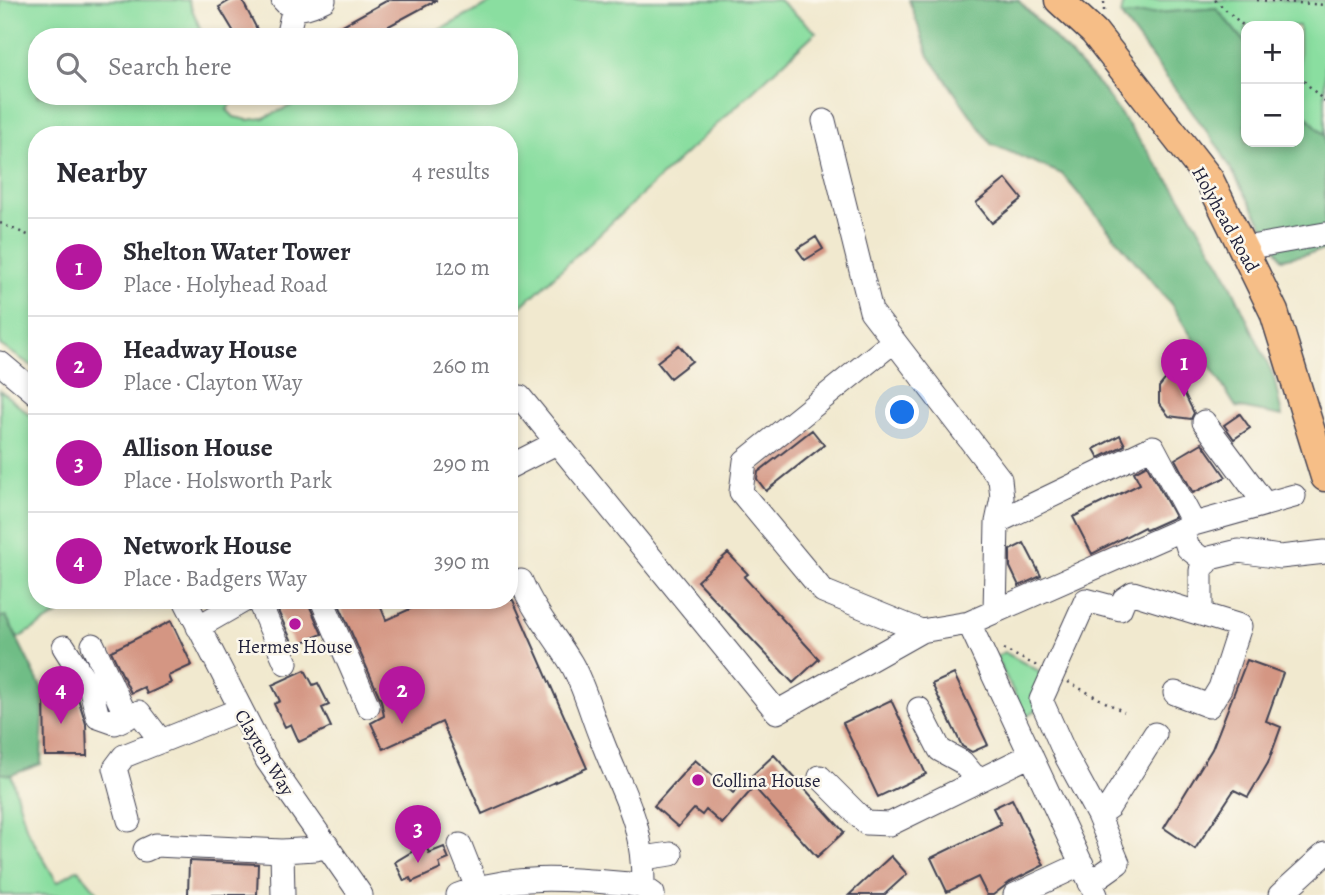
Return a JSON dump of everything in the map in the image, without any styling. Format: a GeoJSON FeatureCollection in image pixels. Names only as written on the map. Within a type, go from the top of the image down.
{"type":"FeatureCollection","features":[{"type":"Feature","properties":{"kind":"main road","name":"Holyhead Road"},"geometry":{"type":"LineString","coordinates":[[1059,0],[1094,32],[1209,179],[1274,312],[1325,477]]}},
{"type":"Feature","properties":{"kind":"street"},"geometry":{"type":"LineString","coordinates":[[287,28],[288,4],[308,8],[324,0]]}},
{"type":"Feature","properties":{"kind":"street"},"geometry":{"type":"LineString","coordinates":[[824,121],[871,311],[1000,479],[1002,498],[998,522],[995,611]]}},
{"type":"Feature","properties":{"kind":"street"},"geometry":{"type":"LineString","coordinates":[[1245,248],[1325,234]]}},
{"type":"Feature","properties":{"kind":"street"},"geometry":{"type":"LineString","coordinates":[[894,341],[745,461],[741,492],[823,591],[921,631]]}},
{"type":"Feature","properties":{"kind":"street"},"geometry":{"type":"LineString","coordinates":[[0,363],[28,386]]}},
{"type":"Feature","properties":{"kind":"street"},"geometry":{"type":"LineString","coordinates":[[520,397],[777,712],[921,631],[969,623],[1188,527],[1294,496]]}},
{"type":"Feature","properties":{"kind":"street"},"geometry":{"type":"LineString","coordinates":[[1204,422],[1265,504]]}},
{"type":"Feature","properties":{"kind":"street"},"geometry":{"type":"LineString","coordinates":[[518,462],[556,443]]}},
{"type":"Feature","properties":{"kind":"street"},"geometry":{"type":"LineString","coordinates":[[998,522],[1153,447],[1188,527],[1188,548],[1206,562]]}},
{"type":"Feature","properties":{"kind":"street"},"geometry":{"type":"LineString","coordinates":[[1200,613],[1201,570],[1210,558],[1239,551],[1280,557],[1325,552]]}},
{"type":"Feature","properties":{"kind":"street"},"geometry":{"type":"LineString","coordinates":[[460,845],[476,891],[536,878],[648,891],[633,813],[572,665],[533,607],[521,580]]}},
{"type":"Feature","properties":{"kind":"street"},"geometry":{"type":"LineString","coordinates":[[1015,895],[1089,881],[1118,863],[1098,814],[1067,758],[1041,700],[1086,600],[1120,609],[1124,598],[1133,593],[1240,626],[1220,688],[1209,706],[1175,693]]}},
{"type":"Feature","properties":{"kind":"street","name":"Clayton Way"},"geometry":{"type":"LineString","coordinates":[[189,609],[267,761],[360,895]]}},
{"type":"Feature","properties":{"kind":"street"},"geometry":{"type":"LineString","coordinates":[[198,627],[229,609]]}},
{"type":"Feature","properties":{"kind":"street"},"geometry":{"type":"LineString","coordinates":[[262,609],[286,663]]}},
{"type":"Feature","properties":{"kind":"street"},"geometry":{"type":"LineString","coordinates":[[326,609],[368,706]]}},
{"type":"Feature","properties":{"kind":"street"},"geometry":{"type":"LineString","coordinates":[[969,623],[1089,881]]}},
{"type":"Feature","properties":{"kind":"street"},"geometry":{"type":"LineString","coordinates":[[93,645],[127,718]]}},
{"type":"Feature","properties":{"kind":"street"},"geometry":{"type":"LineString","coordinates":[[64,647],[91,690],[98,717],[115,723],[139,712],[161,741]]}},
{"type":"Feature","properties":{"kind":"street"},"geometry":{"type":"LineString","coordinates":[[919,709],[940,750],[962,762],[978,781]]}},
{"type":"Feature","properties":{"kind":"street"},"geometry":{"type":"LineString","coordinates":[[129,820],[115,768],[119,762],[131,751],[239,710]]}},
{"type":"Feature","properties":{"kind":"street"},"geometry":{"type":"LineString","coordinates":[[1098,814],[1109,807],[1155,734]]}},
{"type":"Feature","properties":{"kind":"street"},"geometry":{"type":"LineString","coordinates":[[820,777],[866,823],[890,824],[1031,755]]}},
{"type":"Feature","properties":{"kind":"street"},"geometry":{"type":"LineString","coordinates":[[145,850],[156,845],[282,851],[316,849],[327,845]]}},
{"type":"Feature","properties":{"kind":"street"},"geometry":{"type":"LineString","coordinates":[[282,851],[284,895]]}},
{"type":"Feature","properties":{"kind":"street"},"geometry":{"type":"LineString","coordinates":[[643,858],[671,854]]}},
{"type":"Feature","properties":{"kind":"street"},"geometry":{"type":"LineString","coordinates":[[1280,895],[1325,854]]}},
{"type":"Feature","properties":{"kind":"path"},"geometry":{"type":"LineString","coordinates":[[1105,1],[1112,0]]}},
{"type":"Feature","properties":{"kind":"path"},"geometry":{"type":"LineString","coordinates":[[1215,0],[1241,23]]}},
{"type":"Feature","properties":{"kind":"path"},"geometry":{"type":"LineString","coordinates":[[1257,0],[1325,5]]}},
{"type":"Feature","properties":{"kind":"path"},"geometry":{"type":"LineString","coordinates":[[1304,81],[1325,102]]}},
{"type":"Feature","properties":{"kind":"path"},"geometry":{"type":"LineString","coordinates":[[0,223],[28,235]]}},
{"type":"Feature","properties":{"kind":"green space"},"geometry":{"type":"Polygon","coordinates":[[[0,0],[188,0],[200,28],[28,28],[28,105],[231,105],[227,110],[234,117],[248,120],[264,118],[292,105],[518,105],[518,28],[443,28],[497,0],[779,0],[816,32],[518,310],[518,126],[28,126],[28,363],[0,345],[0,0]]]}},
{"type":"Feature","properties":{"kind":"green space"},"geometry":{"type":"Polygon","coordinates":[[[909,0],[1018,0],[1100,86],[1180,196],[1223,268],[1274,377],[1282,416],[1236,407],[1171,304],[1062,174],[991,144],[929,56],[909,0]]]}},
{"type":"Feature","properties":{"kind":"green space"},"geometry":{"type":"Polygon","coordinates":[[[1124,0],[1325,0],[1325,136],[1304,113],[1304,21],[1241,21],[1241,38],[1216,8],[1121,16],[1124,0]]]}},
{"type":"Feature","properties":{"kind":"green space"},"geometry":{"type":"Polygon","coordinates":[[[1216,8],[1241,38],[1241,147],[1304,147],[1304,113],[1325,136],[1325,250],[1282,259],[1219,148],[1121,16],[1216,8]]]}},
{"type":"Feature","properties":{"kind":"green space"},"geometry":{"type":"Polygon","coordinates":[[[0,390],[28,413],[28,609],[67,609],[18,638],[6,617],[0,617],[0,390]]]}},
{"type":"Feature","properties":{"kind":"green space"},"geometry":{"type":"Polygon","coordinates":[[[6,616],[44,693],[41,764],[11,775],[0,773],[0,617],[6,616]]]}},
{"type":"Feature","properties":{"kind":"green space"},"geometry":{"type":"Polygon","coordinates":[[[1004,652],[1048,676],[1038,709],[1026,717],[996,657],[1004,652]]]}},
{"type":"Feature","properties":{"kind":"green space"},"geometry":{"type":"Polygon","coordinates":[[[0,773],[11,775],[27,830],[57,882],[78,869],[100,895],[0,895],[0,773]]]}},
{"type":"Feature","properties":{"kind":"building"},"geometry":{"type":"Polygon","coordinates":[[[231,0],[242,0],[256,28],[232,28],[219,7],[231,0]]]}},
{"type":"Feature","properties":{"kind":"building"},"geometry":{"type":"Polygon","coordinates":[[[388,0],[437,0],[385,28],[337,28],[388,0]]]}},
{"type":"Feature","properties":{"kind":"building"},"geometry":{"type":"Polygon","coordinates":[[[1006,179],[1022,199],[992,223],[976,203],[1006,179]]]}},
{"type":"Feature","properties":{"kind":"building"},"geometry":{"type":"Polygon","coordinates":[[[816,237],[823,249],[805,260],[797,249],[816,237]]]}},
{"type":"Feature","properties":{"kind":"building"},"geometry":{"type":"Polygon","coordinates":[[[679,345],[692,361],[670,378],[657,362],[679,345]]]}},
{"type":"Feature","properties":{"kind":"building"},"geometry":{"type":"Polygon","coordinates":[[[1173,370],[1194,413],[1191,419],[1169,416],[1159,403],[1159,387],[1173,370]]]}},
{"type":"Feature","properties":{"kind":"building"},"geometry":{"type":"Polygon","coordinates":[[[1240,414],[1250,428],[1234,439],[1224,425],[1240,414]]]}},
{"type":"Feature","properties":{"kind":"building"},"geometry":{"type":"Polygon","coordinates":[[[812,430],[824,445],[766,491],[757,479],[758,472],[812,430]]]}},
{"type":"Feature","properties":{"kind":"building"},"geometry":{"type":"Polygon","coordinates":[[[1120,435],[1125,445],[1099,458],[1094,449],[1120,435]]]}},
{"type":"Feature","properties":{"kind":"building"},"geometry":{"type":"Polygon","coordinates":[[[1202,443],[1226,477],[1193,493],[1175,459],[1202,443]]]}},
{"type":"Feature","properties":{"kind":"building"},"geometry":{"type":"Polygon","coordinates":[[[1147,465],[1175,517],[1146,530],[1144,527],[1092,554],[1073,517],[1140,484],[1134,472],[1147,465]]]}},
{"type":"Feature","properties":{"kind":"building"},"geometry":{"type":"Polygon","coordinates":[[[1024,543],[1041,576],[1019,586],[1010,567],[1010,550],[1024,543]]]}},
{"type":"Feature","properties":{"kind":"building"},"geometry":{"type":"Polygon","coordinates":[[[728,553],[748,574],[744,577],[819,659],[793,683],[697,581],[728,553]]]}},
{"type":"Feature","properties":{"kind":"building","name":"Hermes House"},"geometry":{"type":"Polygon","coordinates":[[[311,609],[322,634],[294,646],[278,611],[311,609]]]}},
{"type":"Feature","properties":{"kind":"building"},"geometry":{"type":"Polygon","coordinates":[[[341,609],[382,609],[386,620],[410,609],[517,609],[587,768],[482,814],[442,722],[383,749],[371,723],[384,716],[381,700],[341,609]]]}},
{"type":"Feature","properties":{"kind":"building"},"geometry":{"type":"Polygon","coordinates":[[[171,621],[192,665],[168,676],[171,683],[147,694],[144,687],[131,693],[111,651],[171,621]]]}},
{"type":"Feature","properties":{"kind":"building"},"geometry":{"type":"Polygon","coordinates":[[[1247,660],[1283,673],[1266,721],[1281,727],[1268,763],[1248,797],[1234,790],[1195,849],[1164,828],[1212,749],[1247,660]]]}},
{"type":"Feature","properties":{"kind":"building"},"geometry":{"type":"Polygon","coordinates":[[[305,670],[313,685],[318,683],[329,705],[322,708],[331,727],[299,742],[291,724],[285,727],[274,704],[280,701],[272,685],[305,670]]]}},
{"type":"Feature","properties":{"kind":"building"},"geometry":{"type":"Polygon","coordinates":[[[954,674],[988,745],[972,752],[962,746],[932,684],[954,674]]]}},
{"type":"Feature","properties":{"kind":"building"},"geometry":{"type":"Polygon","coordinates":[[[76,692],[86,724],[87,756],[45,756],[44,693],[76,692]]]}},
{"type":"Feature","properties":{"kind":"building"},"geometry":{"type":"Polygon","coordinates":[[[891,700],[926,774],[878,797],[843,723],[891,700]]]}},
{"type":"Feature","properties":{"kind":"building"},"geometry":{"type":"Polygon","coordinates":[[[774,755],[844,832],[817,857],[754,787],[722,824],[706,810],[702,815],[694,809],[678,827],[654,806],[695,760],[733,793],[774,755]]]}},
{"type":"Feature","properties":{"kind":"building"},"geometry":{"type":"Polygon","coordinates":[[[1012,799],[1044,865],[1010,882],[993,895],[987,895],[978,877],[947,892],[931,858],[1001,824],[993,808],[1012,799]]]}},
{"type":"Feature","properties":{"kind":"building"},"geometry":{"type":"Polygon","coordinates":[[[425,844],[429,853],[444,847],[449,859],[439,863],[441,869],[412,882],[410,878],[404,881],[395,862],[425,844]]]}},
{"type":"Feature","properties":{"kind":"building"},"geometry":{"type":"Polygon","coordinates":[[[891,856],[907,874],[884,895],[849,895],[891,856]]]}},
{"type":"Feature","properties":{"kind":"building"},"geometry":{"type":"Polygon","coordinates":[[[189,861],[258,864],[257,895],[188,895],[189,861]]]}},
{"type":"Feature","properties":{"kind":"place","name":"Shelton Water Tower"},"geometry":{"type":"Point","coordinates":[1184,397]}},
{"type":"Feature","properties":{"kind":"place","name":"Hermes House"},"geometry":{"type":"Point","coordinates":[295,624]}},
{"type":"Feature","properties":{"kind":"place","name":"Network House"},"geometry":{"type":"Point","coordinates":[61,724]}},
{"type":"Feature","properties":{"kind":"place","name":"Headway House"},"geometry":{"type":"Point","coordinates":[402,724]}},
{"type":"Feature","properties":{"kind":"place","name":"Collina House"},"geometry":{"type":"Point","coordinates":[698,780]}},
{"type":"Feature","properties":{"kind":"place","name":"Allison House"},"geometry":{"type":"Point","coordinates":[418,863]}}]}
